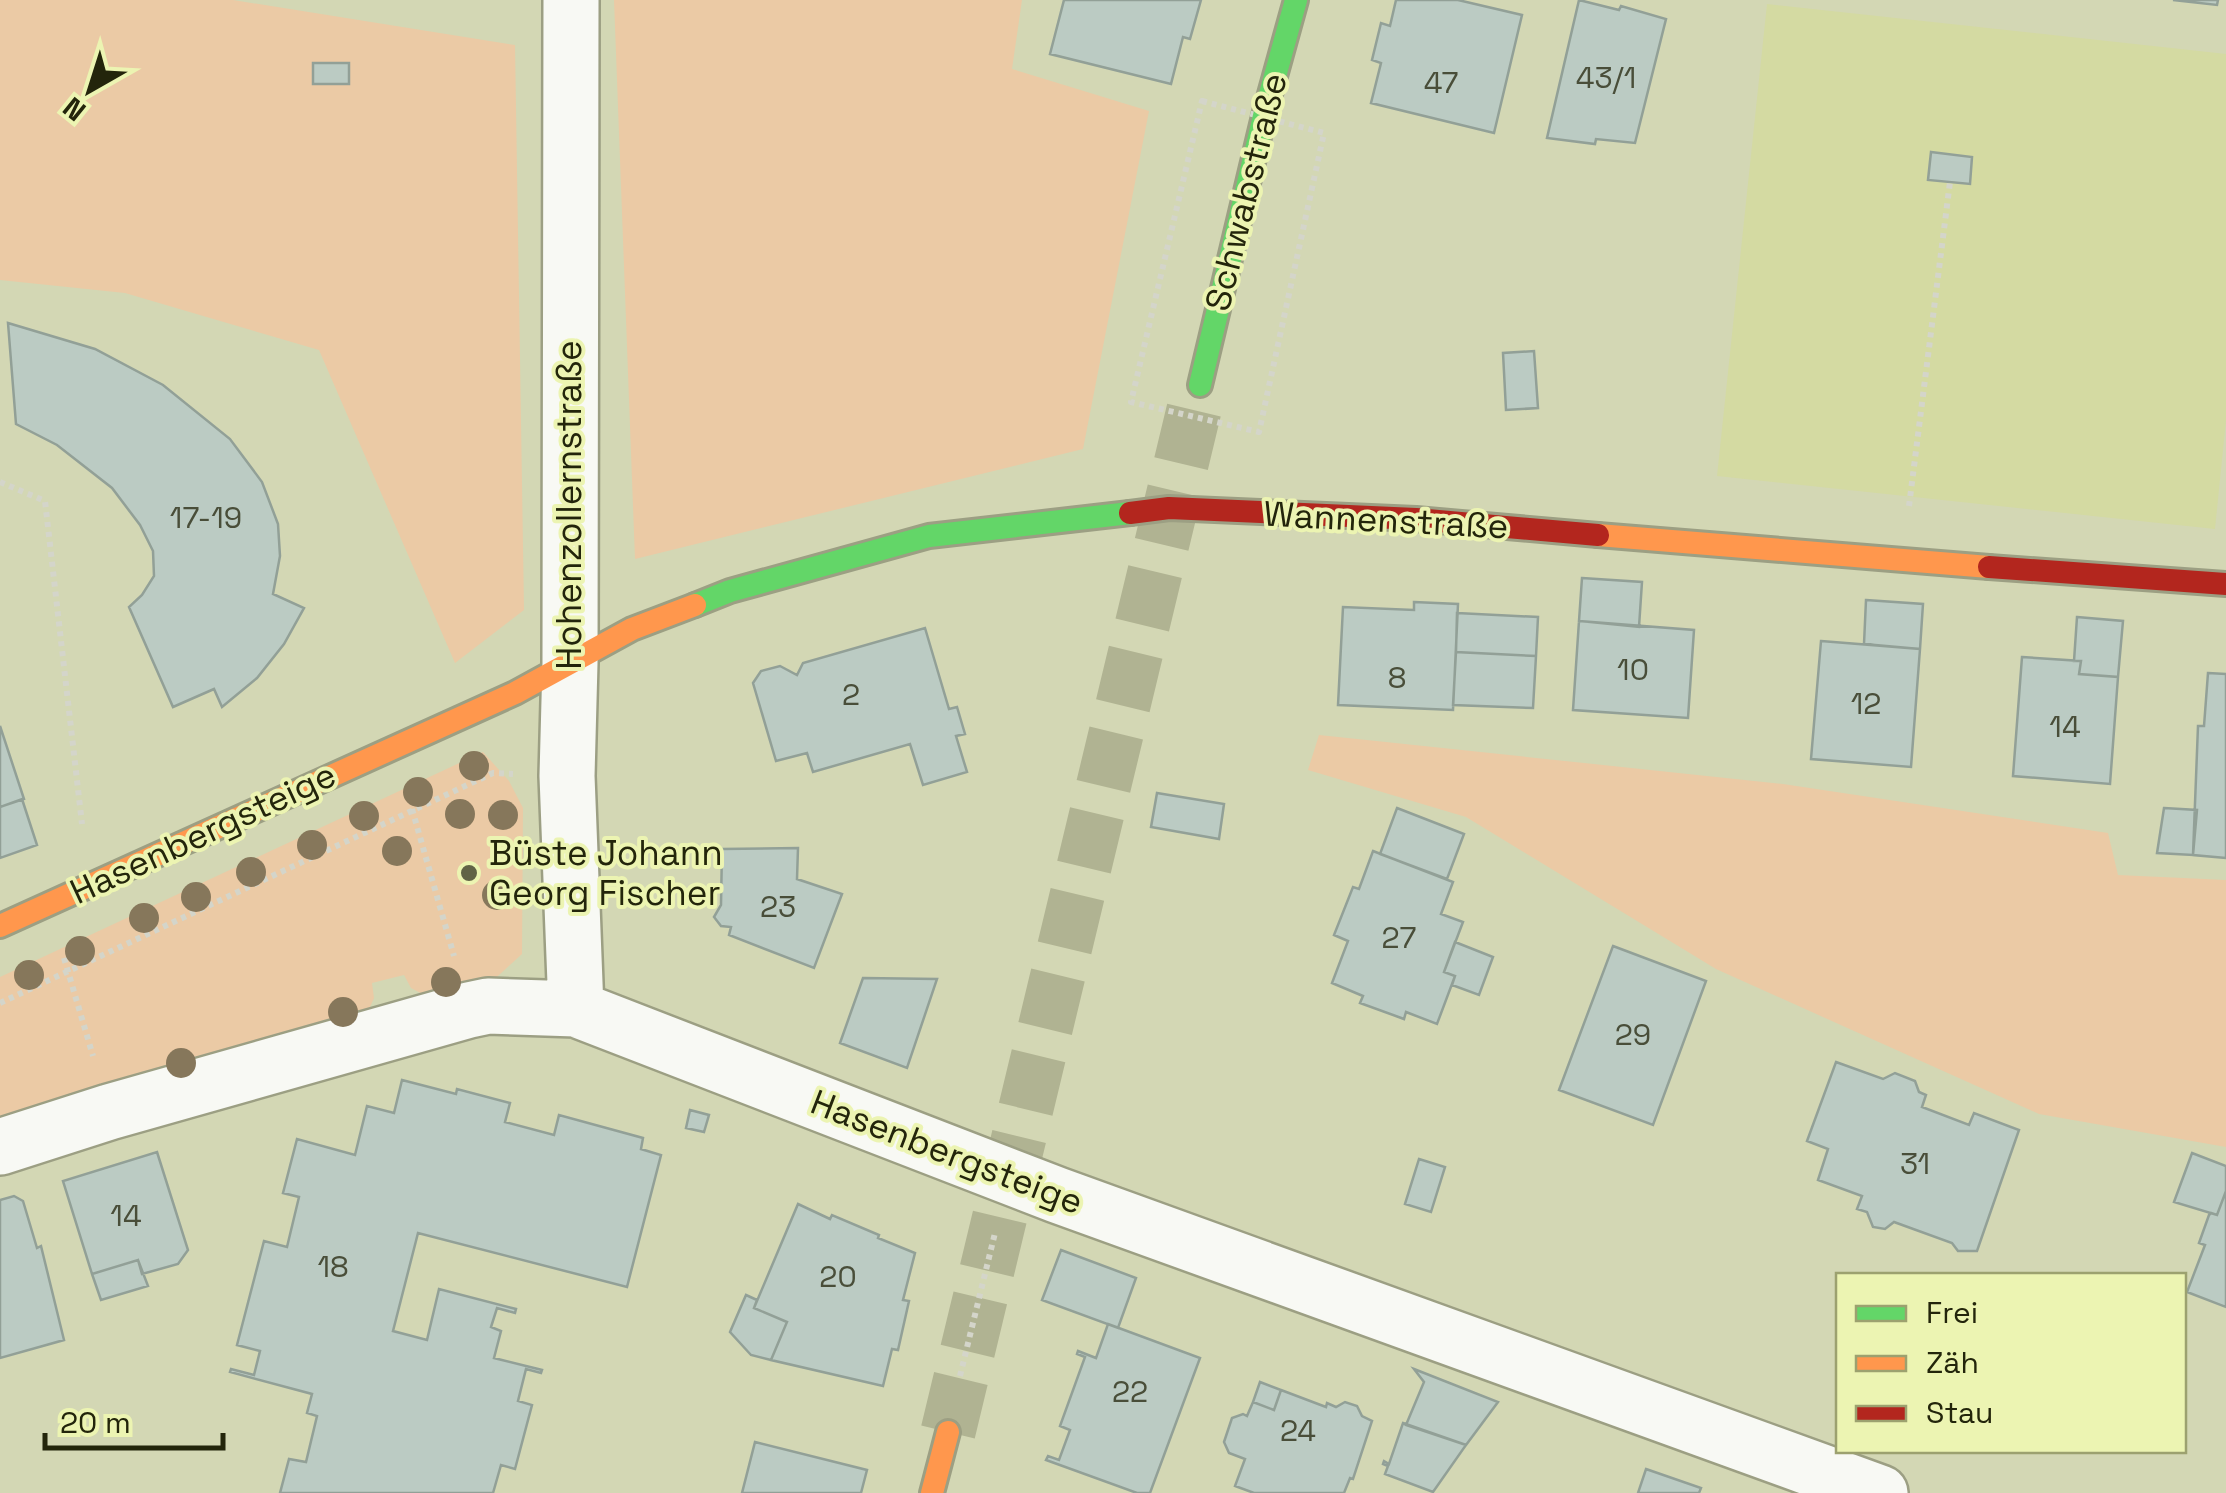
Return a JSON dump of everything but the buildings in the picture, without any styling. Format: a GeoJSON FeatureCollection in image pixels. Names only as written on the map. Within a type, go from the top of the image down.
{"type":"FeatureCollection","features":[{"type":"Feature","properties":{"kind":"street","name":"Hohenzollernstraße"},"geometry":{"type":"LineString","coordinates":[[571,0],[570,664],[566,776],[576,1009]]}},
{"type":"Feature","properties":{"kind":"street","name":"Schwabstraße"},"geometry":{"type":"LineString","coordinates":[[1200,385],[1296,0]]}},
{"type":"Feature","properties":{"kind":"street","name":"Wannenstraße"},"geometry":{"type":"LineString","coordinates":[[570,664],[632,629],[730,590],[929,536],[1169,508],[1416,518],[1899,561],[2226,584]]}},
{"type":"Feature","properties":{"kind":"street","name":"Hasenbergsteige"},"geometry":{"type":"LineString","coordinates":[[0,926],[515,693],[570,664]]}},
{"type":"Feature","properties":{"kind":"street","name":"Hasenbergsteige"},"geometry":{"type":"LineString","coordinates":[[0,1147],[468,1010],[488,1006],[576,1009],[1057,1195],[1880,1493]]}},
{"type":"Feature","properties":{"kind":"street"},"geometry":{"type":"LineString","coordinates":[[932,1493],[948,1432]]}},
{"type":"Feature","properties":{"kind":"path"},"geometry":{"type":"LineString","coordinates":[[1911,496],[1950,182]]}},
{"type":"Feature","properties":{"kind":"path"},"geometry":{"type":"LineString","coordinates":[[0,482],[45,501],[83,831]]}},
{"type":"Feature","properties":{"kind":"path"},"geometry":{"type":"LineString","coordinates":[[0,1003],[492,773],[566,776]]}},
{"type":"Feature","properties":{"kind":"path"},"geometry":{"type":"LineString","coordinates":[[416,822],[453,954]]}},
{"type":"Feature","properties":{"kind":"path"},"geometry":{"type":"LineString","coordinates":[[47,904],[110,1112]]}},
{"type":"Feature","properties":{"kind":"path"},"geometry":{"type":"LineString","coordinates":[[957,1390],[996,1229]]}},
{"type":"Feature","properties":{"kind":"shaded area"},"geometry":{"type":"Polygon","coordinates":[[[0,0],[233,0],[515,45],[524,610],[455,663],[319,350],[125,293],[0,280],[0,0]]]}},
{"type":"Feature","properties":{"kind":"shaded area"},"geometry":{"type":"Polygon","coordinates":[[[614,0],[1022,0],[1012,69],[1149,111],[1083,449],[635,559],[614,0]]]}},
{"type":"Feature","properties":{"kind":"shaded area"},"geometry":{"type":"Polygon","coordinates":[[[1767,4],[2226,54],[2226,420],[2215,529],[1717,476],[1767,4]]]}},
{"type":"Feature","properties":{"kind":"shaded area"},"geometry":{"type":"Polygon","coordinates":[[[1319,735],[1783,784],[2108,833],[2118,875],[2226,880],[2226,1147],[2039,1114],[1716,969],[1466,817],[1308,770],[1319,735]]]}},
{"type":"Feature","properties":{"kind":"shaded area"},"geometry":{"type":"Polygon","coordinates":[[[483,752],[509,781],[523,808],[522,954],[488,985],[430,998],[411,988],[404,975],[372,983],[374,998],[366,1016],[0,1132],[0,977],[483,752]]]}},
{"type":"Feature","properties":{"kind":"tunnel"},"geometry":{"type":"LineString","coordinates":[[948,1432],[1200,385]]}},
{"type":"Feature","properties":{"kind":"traffic: fast"},"geometry":{"type":"LineString","coordinates":[[1200,385],[1296,0]]}},
{"type":"Feature","properties":{"kind":"traffic: fast"},"geometry":{"type":"LineString","coordinates":[[695,605],[730,591],[929,536],[1130,513]]}},
{"type":"Feature","properties":{"kind":"traffic: slow"},"geometry":{"type":"LineString","coordinates":[[1598,535],[1989,567]]}},
{"type":"Feature","properties":{"kind":"traffic: slow"},"geometry":{"type":"LineString","coordinates":[[0,926],[515,693],[632,629],[695,605]]}},
{"type":"Feature","properties":{"kind":"traffic: slow"},"geometry":{"type":"LineString","coordinates":[[932,1493],[948,1432]]}},
{"type":"Feature","properties":{"kind":"traffic: jam"},"geometry":{"type":"LineString","coordinates":[[1130,513],[1169,508],[1416,519],[1598,535]]}},
{"type":"Feature","properties":{"kind":"traffic: jam"},"geometry":{"type":"LineString","coordinates":[[1989,567],[2226,584]]}},
{"type":"Feature","properties":{"kind":"place","name":"Büste Johann Georg Fischer"},"geometry":{"type":"Point","coordinates":[469,873]}}]}
